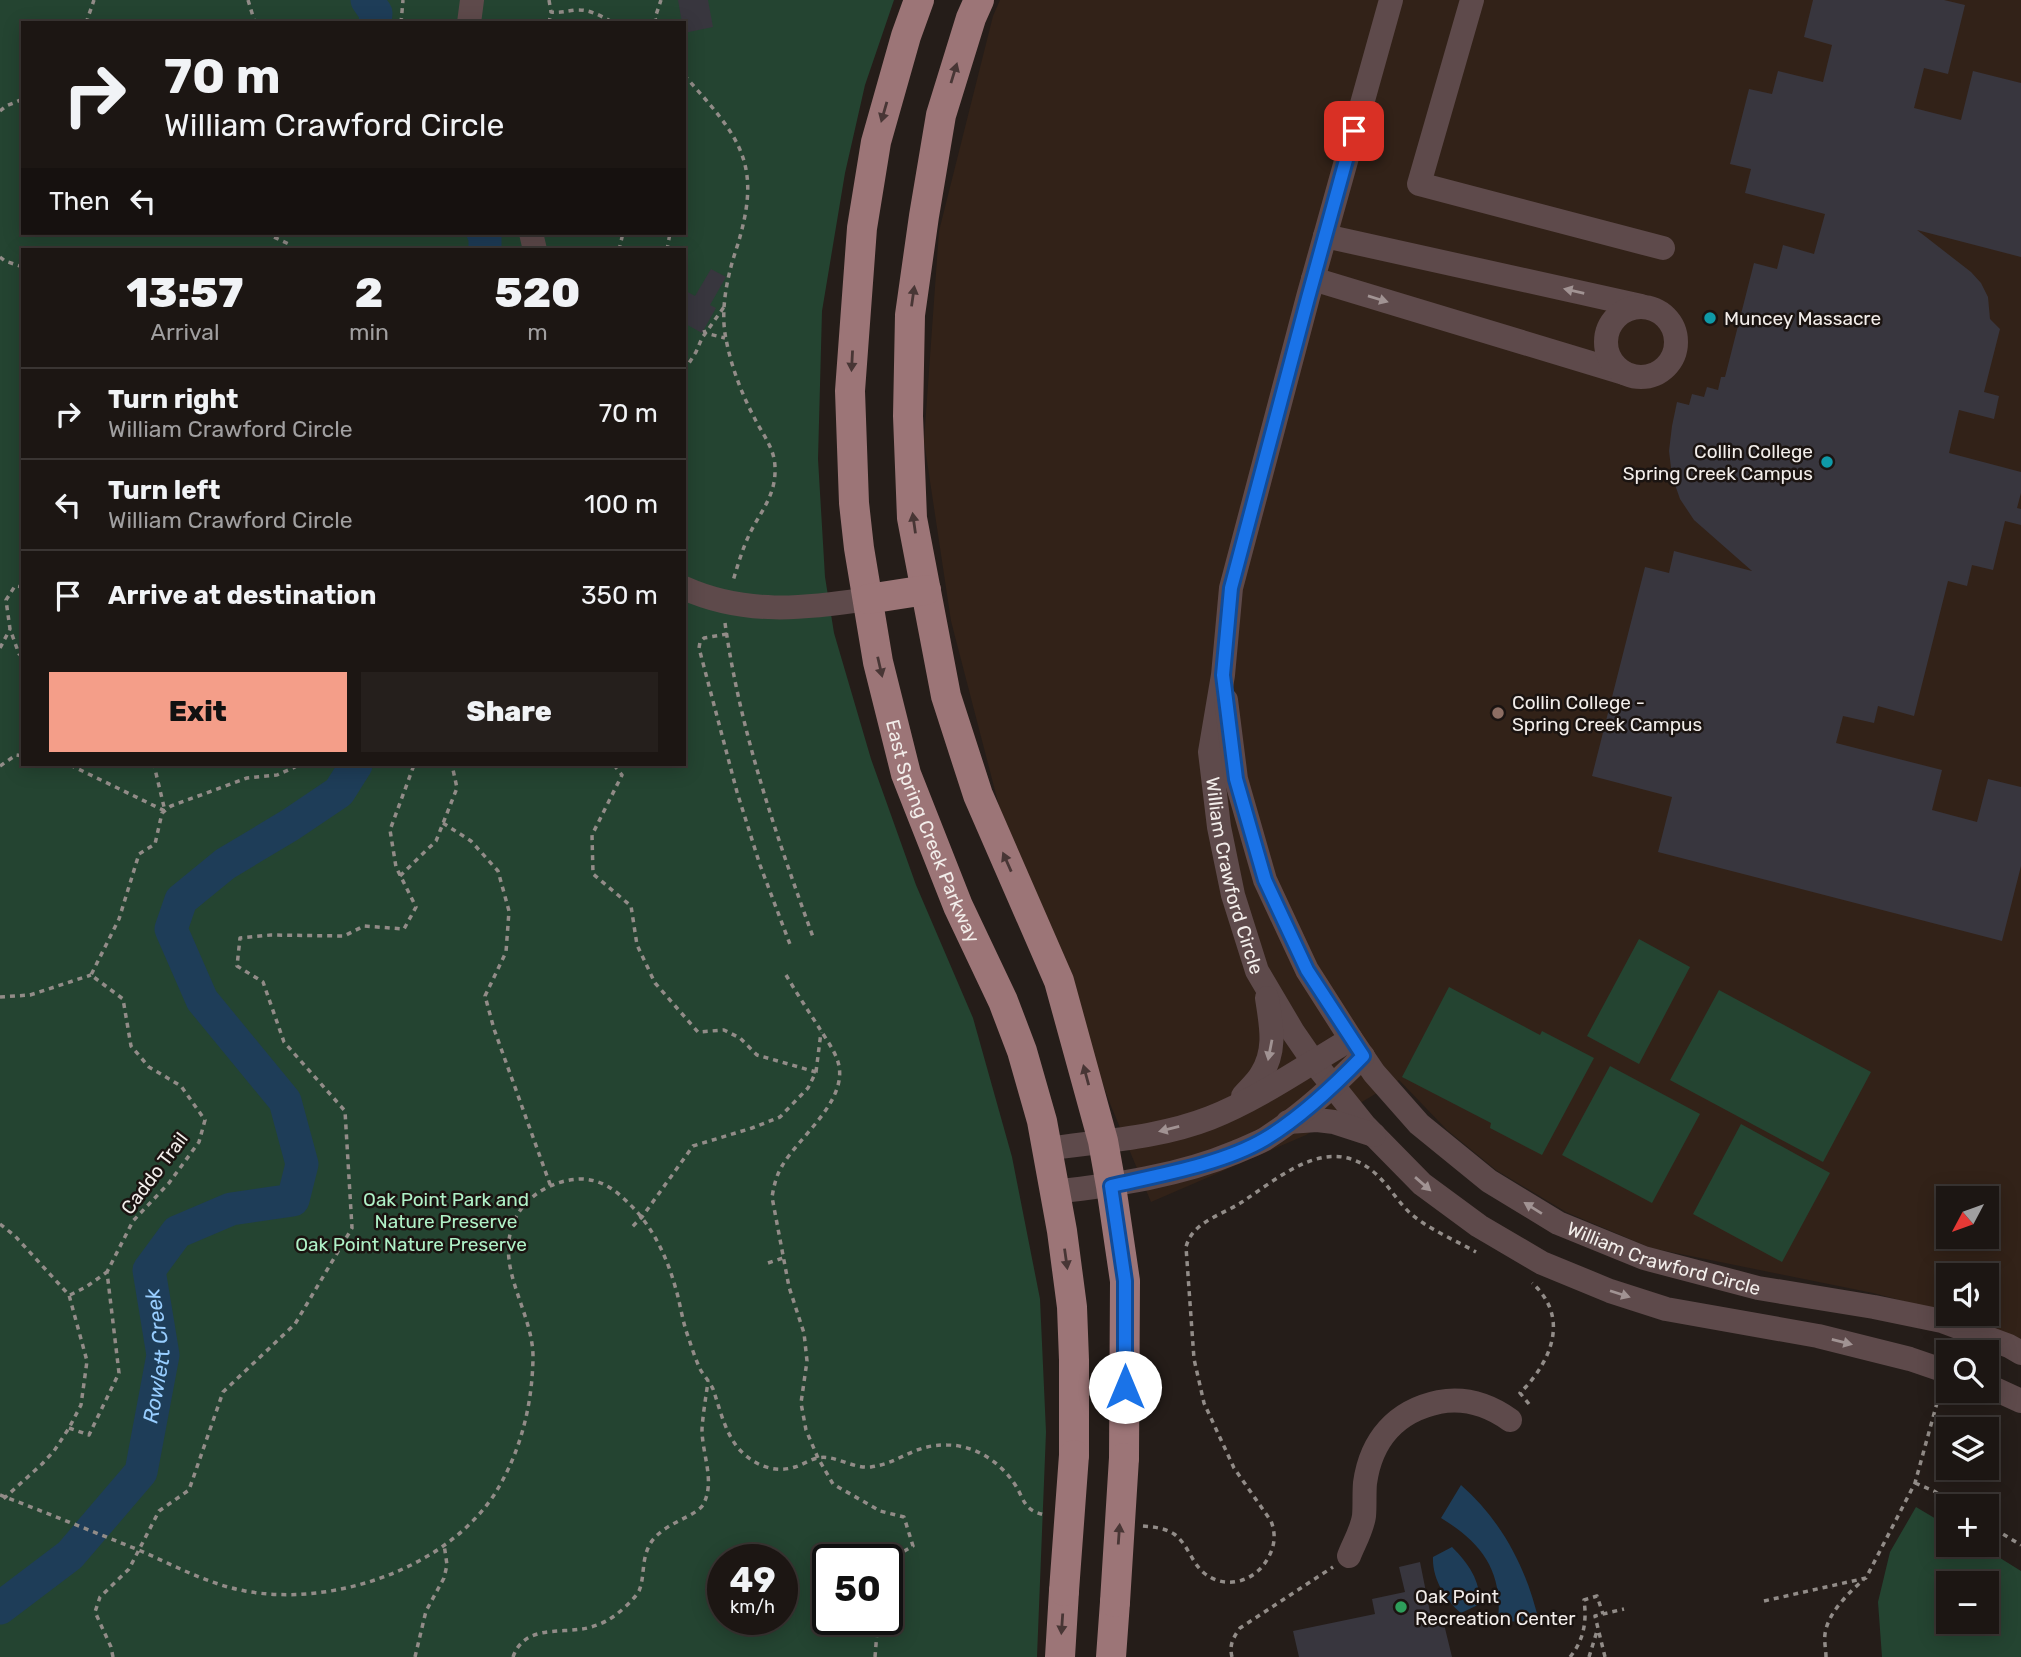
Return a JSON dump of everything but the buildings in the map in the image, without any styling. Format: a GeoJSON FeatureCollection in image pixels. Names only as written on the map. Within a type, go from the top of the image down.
{"type":"FeatureCollection","features":[{"type":"Feature","properties":{"kind":"main road","name":"East Spring Creek Parkway"},"geometry":{"type":"LineString","coordinates":[[919,0],[876,142],[862,228],[850,391],[852,491],[878,662],[906,774],[958,906],[1003,1001],[1022,1051],[1042,1121],[1062,1231],[1072,1307],[1074,1455],[1060,1657]]}},
{"type":"Feature","properties":{"kind":"main road"},"geometry":{"type":"LineString","coordinates":[[979,0],[941,115],[910,315],[908,416],[912,518],[946,696],[954,723],[978,795],[1059,981],[1103,1141],[1111,1186],[1125,1281],[1124,1458],[1111,1657]]}},
{"type":"Feature","properties":{"kind":"main road"},"geometry":{"type":"LineString","coordinates":[[867,599],[926,590]]}},
{"type":"Feature","properties":{"kind":"lane"},"geometry":{"type":"LineString","coordinates":[[469,21],[472,0]]}},
{"type":"Feature","properties":{"kind":"lane","name":"William Crawford Circle"},"geometry":{"type":"LineString","coordinates":[[1391,0],[1231,588],[1223,675],[1210,751],[1219,827],[1233,895],[1257,971],[1313,1061],[1374,1136],[1422,1184],[1479,1226],[1542,1263],[1611,1292],[1666,1309],[1818,1336],[1910,1359],[1936,1376]]}},
{"type":"Feature","properties":{"kind":"lane"},"geometry":{"type":"LineString","coordinates":[[1472,0],[1419,184],[1663,248]]}},
{"type":"Feature","properties":{"kind":"lane"},"geometry":{"type":"LineString","coordinates":[[1313,279],[1635,376],[1647,377],[1658,372],[1668,365],[1674,355],[1677,343],[1670,320],[1650,307],[1325,236]]}},
{"type":"Feature","properties":{"kind":"lane"},"geometry":{"type":"LineString","coordinates":[[1625,373],[1615,366],[1609,356],[1607,334],[1618,315],[1627,309],[1641,306]]}},
{"type":"Feature","properties":{"kind":"lane"},"geometry":{"type":"LineString","coordinates":[[686,589],[728,604],[751,607],[791,608],[867,599]]}},
{"type":"Feature","properties":{"kind":"lane","name":"William Crawford Circle"},"geometry":{"type":"LineString","coordinates":[[1223,675],[1236,779],[1265,880],[1307,970],[1374,1073],[1419,1124],[1489,1181],[1558,1223],[1644,1258],[1758,1288],[1942,1321],[2021,1353]]}},
{"type":"Feature","properties":{"kind":"lane"},"geometry":{"type":"LineString","coordinates":[[1233,1107],[1261,1075],[1272,1050],[1272,1029],[1264,983]]}},
{"type":"Feature","properties":{"kind":"lane"},"geometry":{"type":"LineString","coordinates":[[1046,1149],[1167,1130],[1209,1118],[1257,1096],[1313,1061],[1357,1047]]}},
{"type":"Feature","properties":{"kind":"lane"},"geometry":{"type":"LineString","coordinates":[[1054,1192],[1111,1186],[1174,1172],[1220,1158],[1264,1140],[1333,1087],[1357,1047]]}},
{"type":"Feature","properties":{"kind":"lane"},"geometry":{"type":"LineString","coordinates":[[1287,1122],[1334,1122],[1374,1136]]}},
{"type":"Feature","properties":{"kind":"lane"},"geometry":{"type":"LineString","coordinates":[[1999,1391],[2021,1401]]}},
{"type":"Feature","properties":{"kind":"lane"},"geometry":{"type":"LineString","coordinates":[[1349,1556],[1364,1515],[1364,1487],[1370,1458],[1389,1427],[1414,1410],[1447,1401],[1474,1402],[1499,1412],[1520,1412]]}},
{"type":"Feature","properties":{"kind":"path"},"geometry":{"type":"LineString","coordinates":[[87,21],[94,0]]}},
{"type":"Feature","properties":{"kind":"path"},"geometry":{"type":"LineString","coordinates":[[248,0],[254,21]]}},
{"type":"Feature","properties":{"kind":"path"},"geometry":{"type":"LineString","coordinates":[[401,21],[403,0]]}},
{"type":"Feature","properties":{"kind":"path"},"geometry":{"type":"LineString","coordinates":[[549,0],[549,21]]}},
{"type":"Feature","properties":{"kind":"path"},"geometry":{"type":"LineString","coordinates":[[656,20],[662,1]]}},
{"type":"Feature","properties":{"kind":"path"},"geometry":{"type":"LineString","coordinates":[[551,12],[591,11],[610,21]]}},
{"type":"Feature","properties":{"kind":"path"},"geometry":{"type":"LineString","coordinates":[[686,77],[721,118],[737,142],[746,164],[749,190],[725,305],[705,331],[686,367]]}},
{"type":"Feature","properties":{"kind":"path"},"geometry":{"type":"LineString","coordinates":[[0,111],[21,100]]}},
{"type":"Feature","properties":{"kind":"path"},"geometry":{"type":"LineString","coordinates":[[269,235],[291,245],[292,248]]}},
{"type":"Feature","properties":{"kind":"path"},"geometry":{"type":"LineString","coordinates":[[0,257],[21,266]]}},
{"type":"Feature","properties":{"kind":"path"},"geometry":{"type":"LineString","coordinates":[[705,331],[725,338]]}},
{"type":"Feature","properties":{"kind":"path"},"geometry":{"type":"LineString","coordinates":[[21,587],[15,586],[6,600],[10,629],[21,655]]}},
{"type":"Feature","properties":{"kind":"path"},"geometry":{"type":"LineString","coordinates":[[0,648],[10,629]]}},
{"type":"Feature","properties":{"kind":"path"},"geometry":{"type":"LineString","coordinates":[[727,634],[704,638],[699,648],[737,792],[760,865],[791,947]]}},
{"type":"Feature","properties":{"kind":"path"},"geometry":{"type":"LineString","coordinates":[[0,766],[16,755],[21,756]]}},
{"type":"Feature","properties":{"kind":"path"},"geometry":{"type":"LineString","coordinates":[[72,766],[165,811]]}},
{"type":"Feature","properties":{"kind":"path"},"geometry":{"type":"LineString","coordinates":[[154,766],[165,811]]}},
{"type":"Feature","properties":{"kind":"path"},"geometry":{"type":"LineString","coordinates":[[0,997],[30,995],[91,975],[120,919],[139,854],[155,844],[162,813],[171,806],[247,778],[277,775],[295,766]]}},
{"type":"Feature","properties":{"kind":"path"},"geometry":{"type":"LineString","coordinates":[[113,1657],[95,1612],[100,1597],[129,1569],[159,1511],[189,1490],[223,1392],[295,1324],[352,1228],[345,1111],[284,1042],[263,982],[237,966],[240,938],[271,935],[344,936],[364,926],[404,929],[416,907],[396,867],[390,830],[414,766]]}},
{"type":"Feature","properties":{"kind":"path"},"geometry":{"type":"LineString","coordinates":[[400,876],[436,841],[457,788],[452,766]]}},
{"type":"Feature","properties":{"kind":"path"},"geometry":{"type":"LineString","coordinates":[[615,766],[622,775],[592,835],[593,874],[631,906],[636,945],[655,983],[698,1032],[724,1030],[740,1038],[757,1055],[816,1072]]}},
{"type":"Feature","properties":{"kind":"path"},"geometry":{"type":"LineString","coordinates":[[443,823],[471,841],[498,871],[509,911],[506,952],[485,996],[494,1030],[551,1187]]}},
{"type":"Feature","properties":{"kind":"path","name":"Caddo Trail"},"geometry":{"type":"LineString","coordinates":[[91,975],[123,999],[131,1046],[149,1067],[181,1086],[205,1120],[199,1142],[169,1183],[133,1221],[107,1272]]}},
{"type":"Feature","properties":{"kind":"path"},"geometry":{"type":"LineString","coordinates":[[786,975],[837,1058],[840,1070],[840,1082],[829,1105],[781,1167],[772,1197],[789,1287],[804,1334],[807,1361],[802,1389],[803,1418],[818,1458],[833,1484],[880,1511],[904,1517],[914,1546],[903,1553]]}},
{"type":"Feature","properties":{"kind":"path"},"geometry":{"type":"LineString","coordinates":[[631,1228],[642,1217],[693,1146],[752,1129],[780,1117],[808,1088],[816,1072],[821,1031]]}},
{"type":"Feature","properties":{"kind":"path"},"geometry":{"type":"LineString","coordinates":[[1147,1526],[1163,1528],[1177,1535],[1204,1573],[1220,1581],[1238,1582],[1254,1575],[1265,1563],[1274,1542],[1271,1521],[1234,1468],[1204,1403],[1198,1381],[1185,1247],[1196,1228],[1302,1165],[1323,1156],[1342,1156],[1359,1161],[1375,1173],[1421,1221],[1476,1251]]}},
{"type":"Feature","properties":{"kind":"path"},"geometry":{"type":"LineString","coordinates":[[0,1495],[214,1583],[248,1591],[287,1595],[325,1592],[387,1576],[411,1565],[444,1544],[476,1516],[493,1496],[519,1446],[531,1381],[532,1340],[511,1271],[508,1254],[512,1227],[531,1198],[551,1187],[575,1180],[594,1180],[619,1194],[642,1217],[659,1243],[700,1368],[708,1379],[729,1433],[749,1459],[781,1470],[826,1457],[853,1466],[873,1466],[918,1448],[964,1446],[985,1455],[1003,1470],[1015,1484],[1028,1508],[1034,1513],[1044,1515]]}},
{"type":"Feature","properties":{"kind":"path"},"geometry":{"type":"LineString","coordinates":[[0,1224],[15,1236],[69,1295],[87,1361],[81,1405],[69,1428],[48,1458],[0,1502]]}},
{"type":"Feature","properties":{"kind":"path"},"geometry":{"type":"LineString","coordinates":[[768,1263],[783,1258]]}},
{"type":"Feature","properties":{"kind":"path"},"geometry":{"type":"LineString","coordinates":[[69,1295],[107,1272],[119,1373],[89,1435],[69,1428]]}},
{"type":"Feature","properties":{"kind":"path"},"geometry":{"type":"LineString","coordinates":[[1520,1412],[1520,1393],[1542,1364],[1554,1328],[1551,1309],[1528,1280]]}},
{"type":"Feature","properties":{"kind":"path"},"geometry":{"type":"LineString","coordinates":[[513,1657],[523,1640],[538,1633],[583,1629],[608,1620],[620,1611],[638,1591],[644,1559],[661,1531],[704,1506],[709,1486],[702,1431],[708,1379]]}},
{"type":"Feature","properties":{"kind":"path"},"geometry":{"type":"LineString","coordinates":[[1826,1657],[1826,1627],[1832,1615],[1866,1578],[1914,1483],[1938,1403]]}},
{"type":"Feature","properties":{"kind":"path"},"geometry":{"type":"LineString","coordinates":[[1914,1483],[1939,1494]]}},
{"type":"Feature","properties":{"kind":"path"},"geometry":{"type":"LineString","coordinates":[[1999,1532],[2021,1545]]}},
{"type":"Feature","properties":{"kind":"path"},"geometry":{"type":"LineString","coordinates":[[415,1657],[426,1611],[444,1578],[447,1565],[444,1544]]}},
{"type":"Feature","properties":{"kind":"path"},"geometry":{"type":"LineString","coordinates":[[1232,1657],[1232,1639],[1240,1628],[1349,1556]]}},
{"type":"Feature","properties":{"kind":"path"},"geometry":{"type":"LineString","coordinates":[[1764,1601],[1866,1578]]}},
{"type":"Feature","properties":{"kind":"path"},"geometry":{"type":"LineString","coordinates":[[1570,1657],[1580,1643],[1585,1629],[1584,1600],[1597,1595],[1603,1614]]}},
{"type":"Feature","properties":{"kind":"path"},"geometry":{"type":"LineString","coordinates":[[1605,1657],[1595,1616],[1624,1609]]}},
{"type":"Feature","properties":{"kind":"path"},"geometry":{"type":"LineString","coordinates":[[1589,1657],[1598,1629]]}},
{"type":"Feature","properties":{"kind":"path"},"geometry":{"type":"LineString","coordinates":[[875,1657],[876,1635]]}},
{"type":"Feature","properties":{"kind":"shaded area","name":"Collin College - Spring Creek Campus"},"geometry":{"type":"Polygon","coordinates":[[[1000,0],[2021,0],[2021,1340],[1985,1326],[1999,1326],[1999,1263],[1936,1263],[1936,1310],[1873,1293],[1651,1248],[1566,1212],[1496,1170],[1447,1130],[1399,1080],[1306,1135],[1151,1202],[1111,1106],[999,806],[951,621],[924,441],[939,231],[993,16],[1000,0]]]}},
{"type":"Feature","properties":{"kind":"green space","name":"Oak Point Park and Nature Preserve"},"geometry":{"type":"Polygon","coordinates":[[[0,0],[894,0],[865,85],[845,173],[822,311],[818,459],[825,577],[834,633],[871,759],[916,885],[973,1018],[1012,1157],[1040,1299],[1046,1432],[1037,1657],[0,1657],[0,0]]]}},
{"type":"Feature","properties":{"kind":"green space"},"geometry":{"type":"Polygon","coordinates":[[[1639,939],[1690,967],[1639,1064],[1587,1036],[1639,939]]]}},
{"type":"Feature","properties":{"kind":"green space"},"geometry":{"type":"Polygon","coordinates":[[[1449,987],[1540,1035],[1542,1031],[1594,1058],[1542,1155],[1490,1128],[1491,1123],[1402,1077],[1449,987]]]}},
{"type":"Feature","properties":{"kind":"green space"},"geometry":{"type":"Polygon","coordinates":[[[1719,990],[1871,1072],[1823,1162],[1670,1080],[1719,990]]]}},
{"type":"Feature","properties":{"kind":"green space"},"geometry":{"type":"Polygon","coordinates":[[[1610,1066],[1700,1114],[1652,1203],[1562,1155],[1610,1066]]]}},
{"type":"Feature","properties":{"kind":"green space"},"geometry":{"type":"Polygon","coordinates":[[[1741,1124],[1830,1173],[1782,1262],[1693,1214],[1741,1124]]]}},
{"type":"Feature","properties":{"kind":"green space"},"geometry":{"type":"Polygon","coordinates":[[[1916,1507],[1936,1519],[1936,1557],[1998,1557],[2021,1571],[2021,1657],[1882,1657],[1878,1602],[1890,1552],[1916,1507]]]}},
{"type":"Feature","properties":{"kind":"water"},"geometry":{"type":"Polygon","coordinates":[[[1461,1485],[1489,1514],[1511,1547],[1528,1583],[1539,1622],[1498,1621],[1497,1587],[1487,1560],[1468,1538],[1441,1518],[1461,1485]]]}},
{"type":"Feature","properties":{"kind":"water"},"geometry":{"type":"Polygon","coordinates":[[[1452,1547],[1464,1560],[1478,1587],[1480,1604],[1461,1613],[1441,1588],[1433,1565],[1433,1557],[1452,1547]]]}},
{"type":"Feature","properties":{"kind":"waterway","name":"Rowlett Creek"},"geometry":{"type":"LineString","coordinates":[[367,0],[376,13],[375,21]]}},
{"type":"Feature","properties":{"kind":"waterway","name":"Rowlett Creek"},"geometry":{"type":"LineString","coordinates":[[485,235],[485,248]]}},
{"type":"Feature","properties":{"kind":"waterway","name":"Rowlett Creek"},"geometry":{"type":"LineString","coordinates":[[0,1608],[70,1555],[141,1472],[163,1355],[149,1270],[177,1232],[231,1209],[293,1200],[302,1164],[285,1101],[202,1000],[171,929],[181,900],[225,864],[339,792],[355,766]]}},
{"type":"Feature","properties":{"kind":"place","name":"Muncey Massacre"},"geometry":{"type":"Point","coordinates":[1710,318]}},
{"type":"Feature","properties":{"kind":"place","name":"Collin College Spring Creek Campus"},"geometry":{"type":"Point","coordinates":[1827,462]}},
{"type":"Feature","properties":{"kind":"place","name":"Collin College - Spring Creek Campus"},"geometry":{"type":"Point","coordinates":[1498,713]}},
{"type":"Feature","properties":{"kind":"place","name":"Oak Point Recreation Center"},"geometry":{"type":"Point","coordinates":[1401,1607]}},
{"type":"Feature","properties":{"kind":"route"},"geometry":{"type":"LineString","coordinates":[[1125,1387],[1125,1281],[1111,1186],[1174,1172],[1220,1158],[1264,1140],[1333,1087],[1363,1056],[1307,970],[1265,880],[1236,779],[1223,675],[1231,588],[1354,131]]}},
{"type":"Feature","properties":{"kind":"park label","name":"Oak Point Nature Preserve"},"geometry":{"type":"Point","coordinates":[411,1244]}}]}
